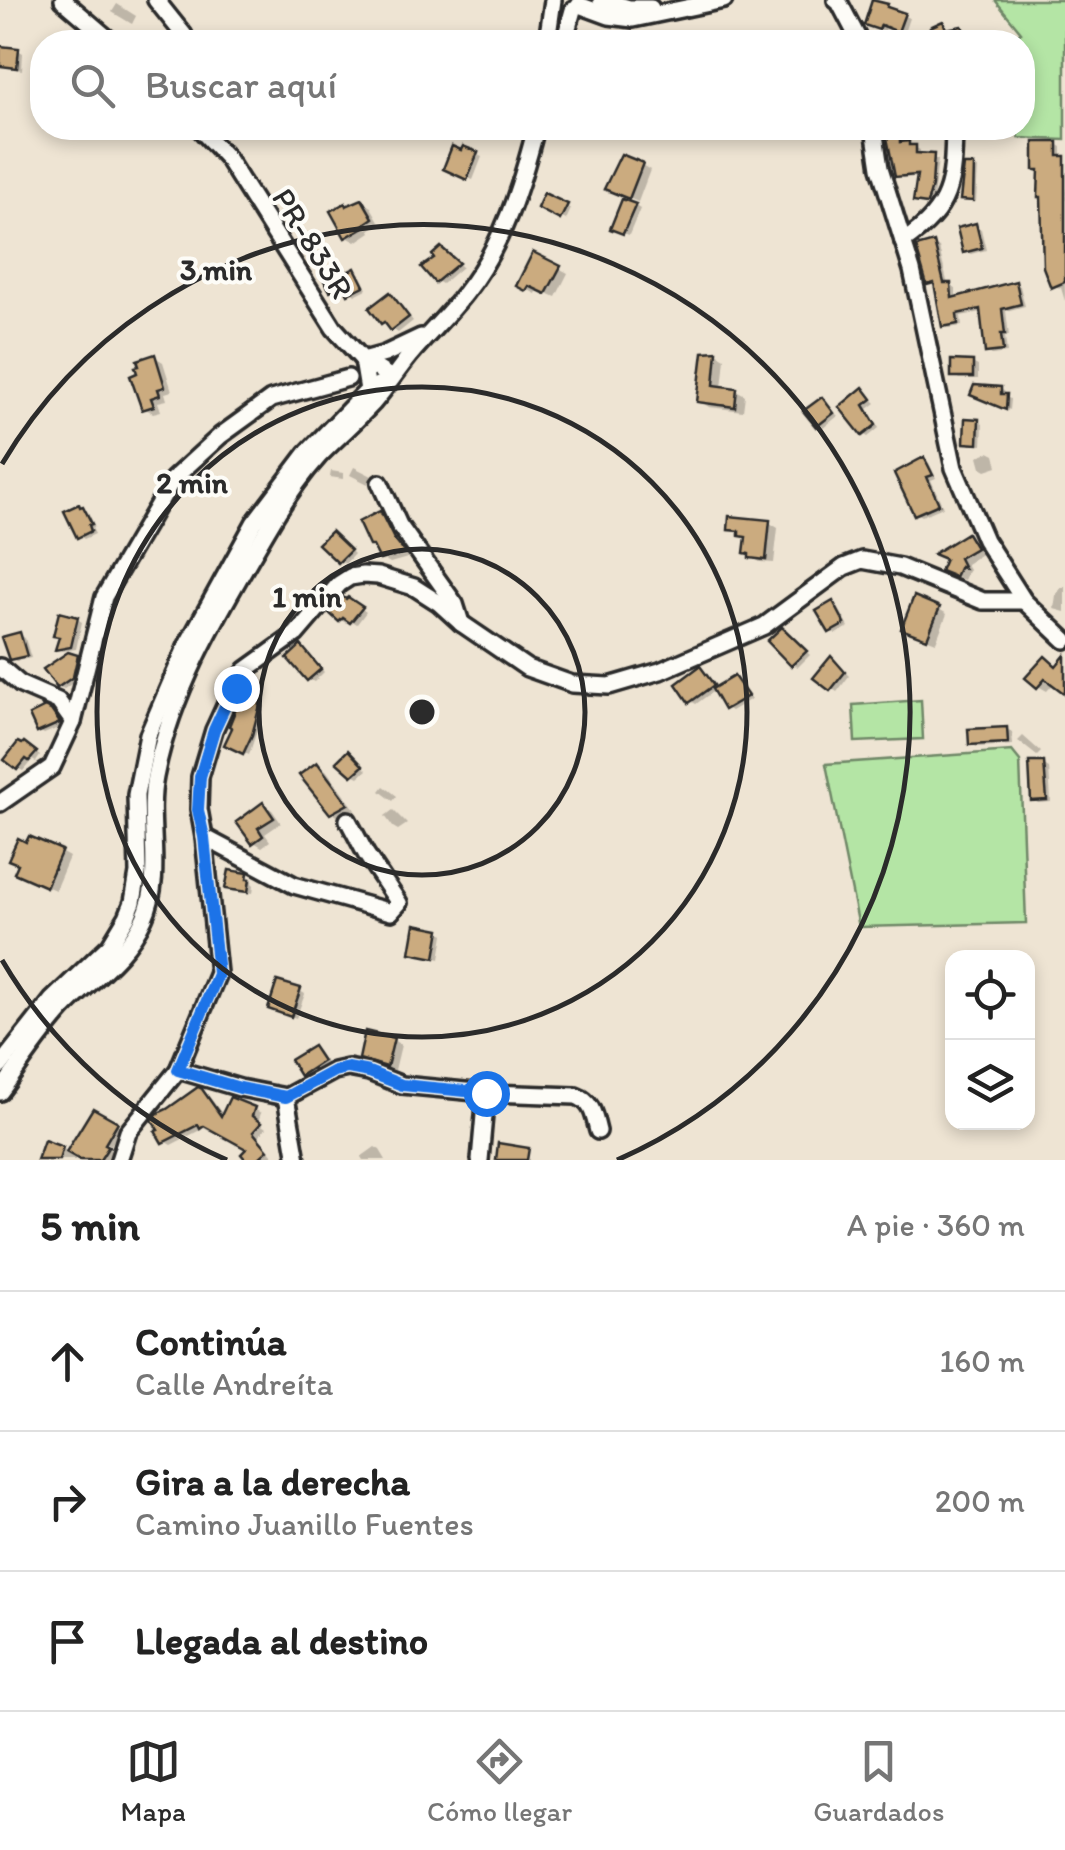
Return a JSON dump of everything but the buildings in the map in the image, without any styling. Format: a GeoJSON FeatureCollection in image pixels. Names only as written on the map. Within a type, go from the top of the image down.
{"type":"FeatureCollection","features":[{"type":"Feature","properties":{"kind":"street"},"geometry":{"type":"LineString","coordinates":[[63,0],[98,30]]}},
{"type":"Feature","properties":{"kind":"street"},"geometry":{"type":"LineString","coordinates":[[156,0],[180,30]]}},
{"type":"Feature","properties":{"kind":"street"},"geometry":{"type":"LineString","coordinates":[[540,0],[544,30]]}},
{"type":"Feature","properties":{"kind":"street"},"geometry":{"type":"LineString","coordinates":[[547,30],[553,0]]}},
{"type":"Feature","properties":{"kind":"street"},"geometry":{"type":"LineString","coordinates":[[553,0],[562,11],[578,5],[624,19],[724,0]]}},
{"type":"Feature","properties":{"kind":"street"},"geometry":{"type":"LineString","coordinates":[[601,0],[629,8],[675,10]]}},
{"type":"Feature","properties":{"kind":"street"},"geometry":{"type":"LineString","coordinates":[[836,0],[854,30]]}},
{"type":"Feature","properties":{"kind":"street"},"geometry":{"type":"LineString","coordinates":[[569,30],[578,5]]}},
{"type":"Feature","properties":{"kind":"street","name":"PR-833R"},"geometry":{"type":"LineString","coordinates":[[210,140],[227,158],[334,328],[364,360],[392,378]]}},
{"type":"Feature","properties":{"kind":"street"},"geometry":{"type":"LineString","coordinates":[[0,1092],[67,1005],[118,958],[149,907],[154,878],[151,821],[156,775],[164,740],[201,648],[295,486],[318,457],[376,400],[466,292],[493,250],[514,202],[532,140]]}},
{"type":"Feature","properties":{"kind":"street"},"geometry":{"type":"LineString","coordinates":[[876,140],[880,168],[912,270],[954,468],[985,540],[1024,601],[1065,640]]}},
{"type":"Feature","properties":{"kind":"street"},"geometry":{"type":"LineString","coordinates":[[903,242],[937,212],[950,191],[953,140]]}},
{"type":"Feature","properties":{"kind":"street"},"geometry":{"type":"LineString","coordinates":[[368,390],[364,360],[430,333]]}},
{"type":"Feature","properties":{"kind":"street"},"geometry":{"type":"LineString","coordinates":[[0,803],[52,767],[74,722],[104,597],[173,479],[220,436],[272,400],[348,378]]}},
{"type":"Feature","properties":{"kind":"street"},"geometry":{"type":"LineString","coordinates":[[0,1066],[52,1000],[110,945],[127,917],[138,873],[135,816],[148,735],[187,645],[254,523],[307,453],[368,390],[392,378]]}},
{"type":"Feature","properties":{"kind":"street"},"geometry":{"type":"LineString","coordinates":[[380,482],[399,525],[456,604],[461,624]]}},
{"type":"Feature","properties":{"kind":"street"},"geometry":{"type":"LineString","coordinates":[[119,1160],[128,1132],[178,1070],[218,974],[198,810],[200,777],[214,730],[246,670],[296,634],[339,584],[350,577],[378,576],[414,587],[527,668],[572,684],[609,686],[660,672],[764,626],[844,567],[862,560],[908,570],[983,601],[1024,601]]}},
{"type":"Feature","properties":{"kind":"street"},"geometry":{"type":"LineString","coordinates":[[0,667],[21,685],[58,701],[74,722]]}},
{"type":"Feature","properties":{"kind":"street"},"geometry":{"type":"LineString","coordinates":[[204,837],[294,885],[391,912],[399,903],[348,820]]}},
{"type":"Feature","properties":{"kind":"street"},"geometry":{"type":"LineString","coordinates":[[178,1070],[286,1097],[334,1071],[348,1068],[402,1085],[576,1096],[590,1105],[598,1131]]}},
{"type":"Feature","properties":{"kind":"street"},"geometry":{"type":"LineString","coordinates":[[480,1160],[486,1093]]}},
{"type":"Feature","properties":{"kind":"street"},"geometry":{"type":"LineString","coordinates":[[286,1097],[296,1160]]}},
{"type":"Feature","properties":{"kind":"green space"},"geometry":{"type":"Polygon","coordinates":[[[995,0],[1065,0],[1065,140],[1035,139],[1035,30],[1019,30],[995,0]]]}},
{"type":"Feature","properties":{"kind":"green space"},"geometry":{"type":"Polygon","coordinates":[[[921,700],[923,739],[855,742],[853,705],[921,700]]]}},
{"type":"Feature","properties":{"kind":"green space"},"geometry":{"type":"Polygon","coordinates":[[[1012,751],[1020,761],[1026,923],[859,927],[826,764],[1012,751]]]}},
{"type":"Feature","properties":{"kind":"route"},"geometry":{"type":"LineString","coordinates":[[236,688],[214,730],[200,777],[198,810],[218,974],[178,1070],[286,1097],[334,1071],[348,1068],[402,1085],[486,1093]]}}]}
